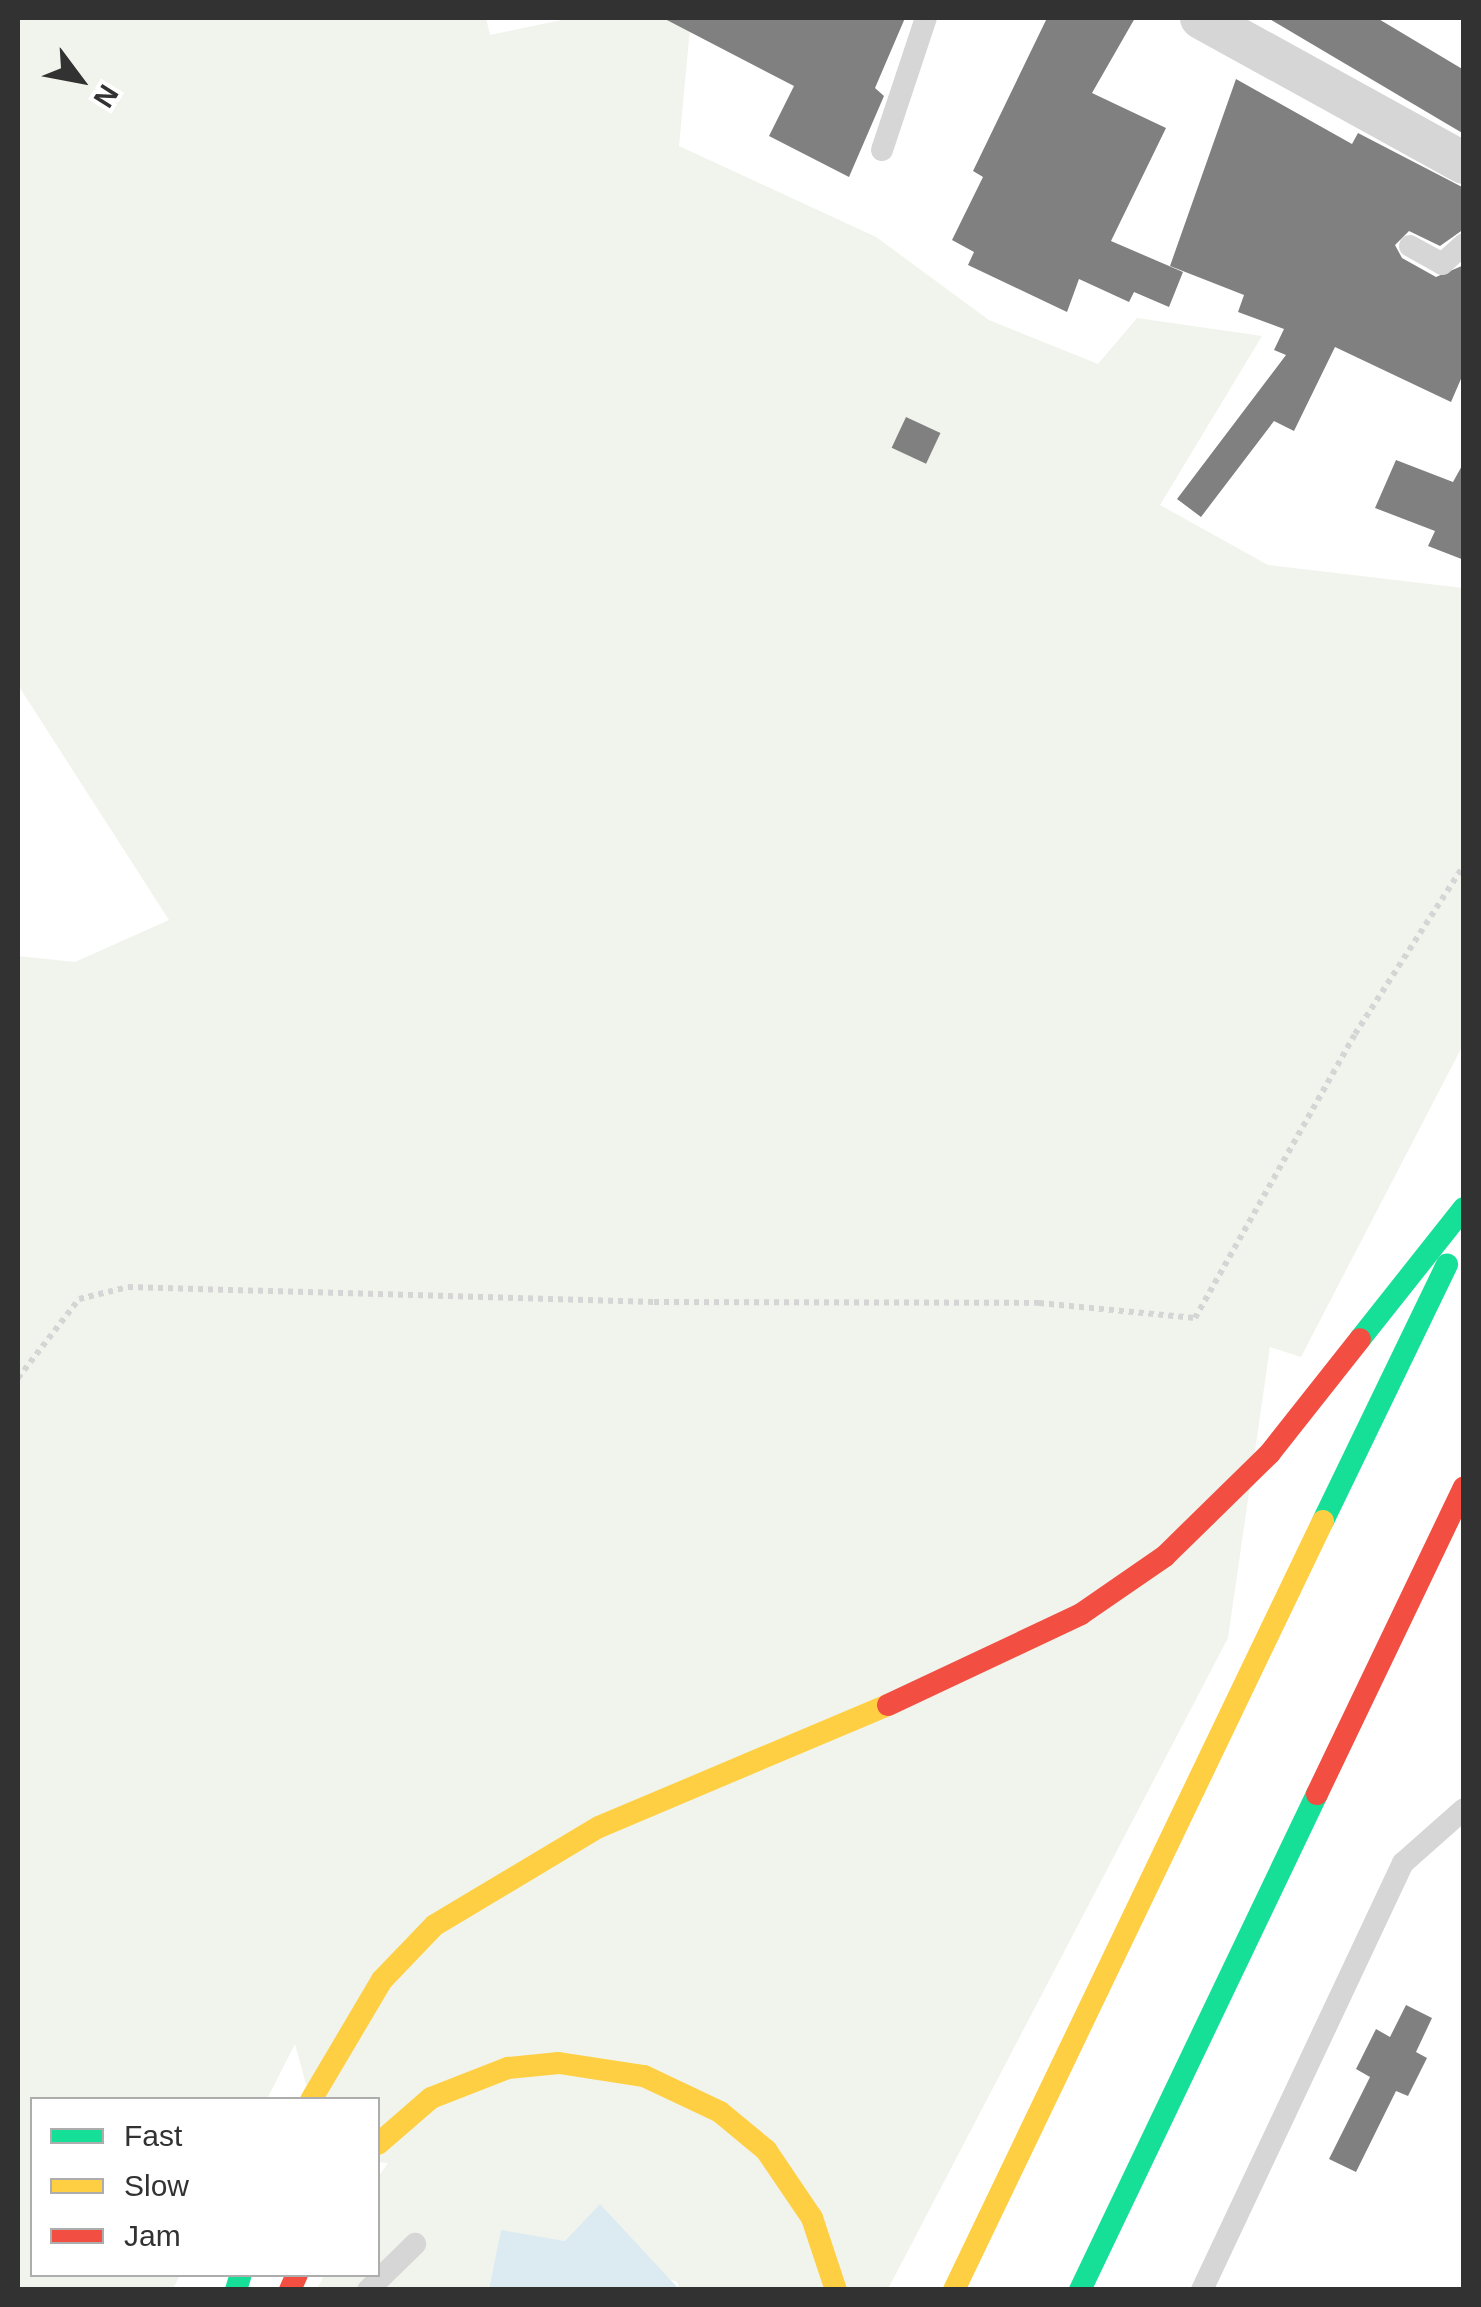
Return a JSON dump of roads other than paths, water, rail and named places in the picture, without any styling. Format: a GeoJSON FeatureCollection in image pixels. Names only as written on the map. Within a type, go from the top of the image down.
{"type":"FeatureCollection","features":[{"type":"Feature","properties":{"kind":"highway"},"geometry":{"type":"LineString","coordinates":[[313,2097],[382,1980],[436,1926],[506,1877],[599,1827],[986,1664],[1081,1614],[1164,1556],[1282,1440],[1464,1208]]}},
{"type":"Feature","properties":{"kind":"highway"},"geometry":{"type":"LineString","coordinates":[[954,2290],[1464,1230]]}},
{"type":"Feature","properties":{"kind":"highway"},"geometry":{"type":"LineString","coordinates":[[1080,2290],[1464,1486]]}},
{"type":"Feature","properties":{"kind":"highway"},"geometry":{"type":"LineString","coordinates":[[380,2142],[431,2098],[508,2068],[559,2063],[644,2076],[720,2112],[766,2150],[812,2218],[836,2290]]}},
{"type":"Feature","properties":{"kind":"street"},"geometry":{"type":"LineString","coordinates":[[1201,18],[1464,163]]}},
{"type":"Feature","properties":{"kind":"lane"},"geometry":{"type":"LineString","coordinates":[[882,150],[926,18]]}},
{"type":"Feature","properties":{"kind":"lane"},"geometry":{"type":"LineString","coordinates":[[1410,246],[1442,264],[1464,244]]}},
{"type":"Feature","properties":{"kind":"lane"},"geometry":{"type":"LineString","coordinates":[[1202,2290],[1403,1864],[1464,1809]]}},
{"type":"Feature","properties":{"kind":"lane"},"geometry":{"type":"LineString","coordinates":[[368,2290],[415,2244]]}}]}
